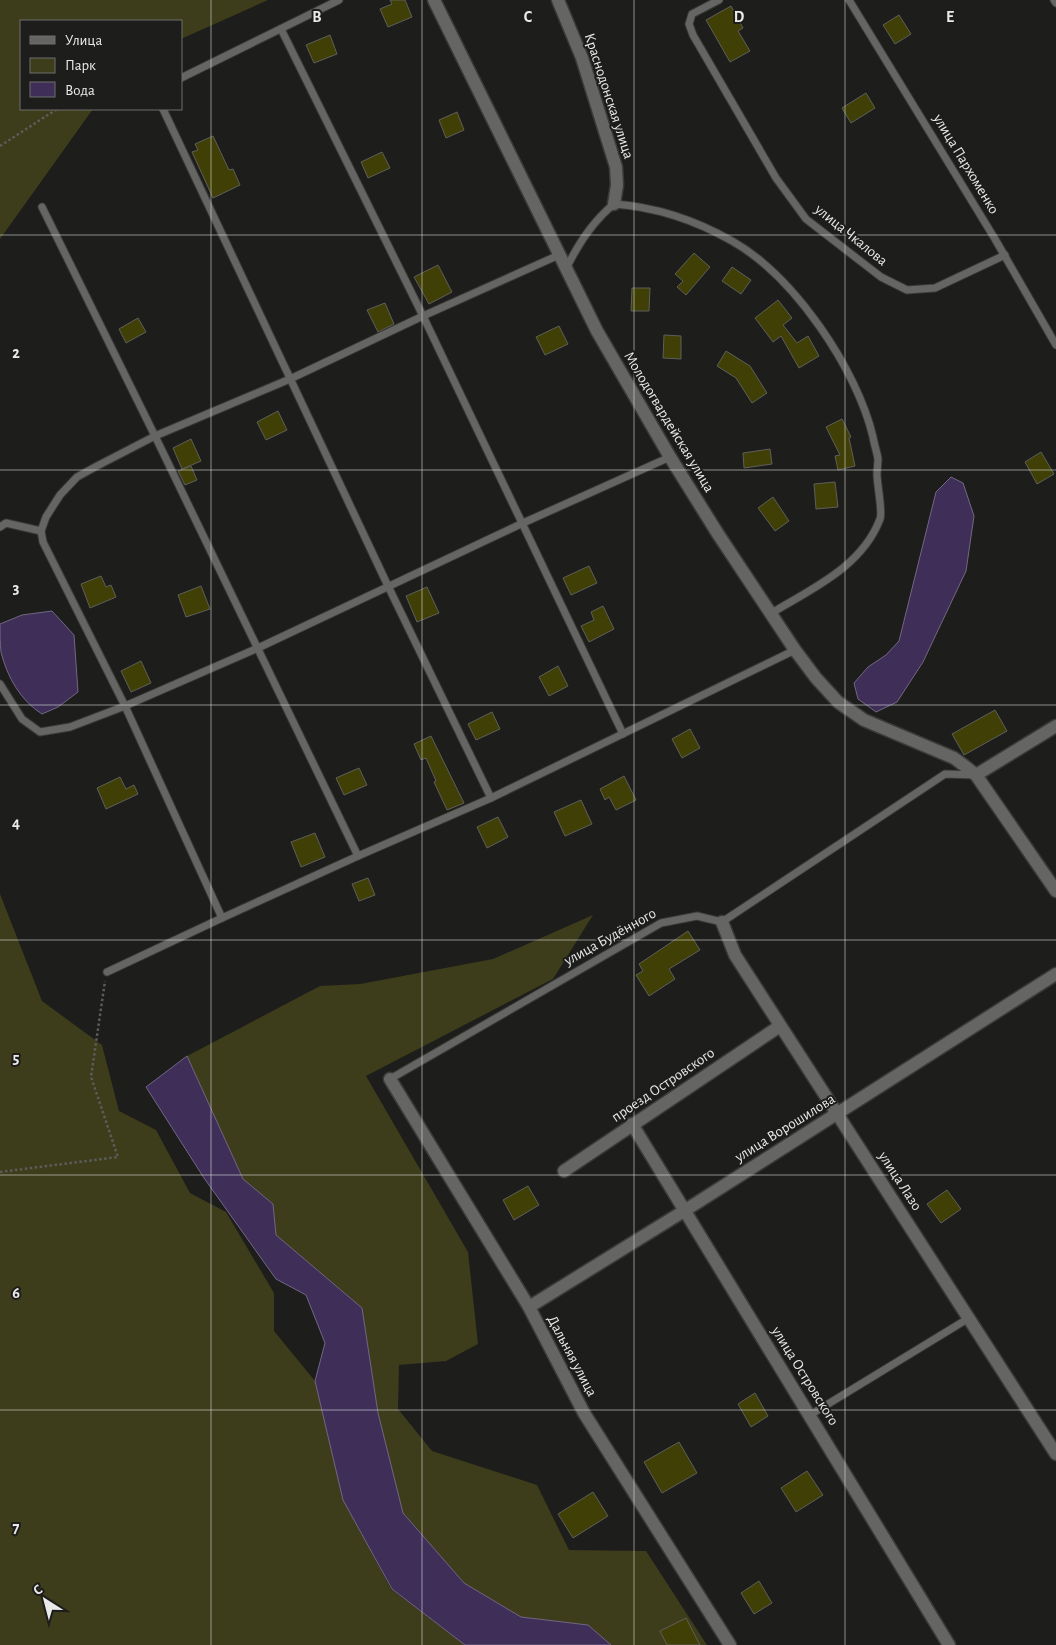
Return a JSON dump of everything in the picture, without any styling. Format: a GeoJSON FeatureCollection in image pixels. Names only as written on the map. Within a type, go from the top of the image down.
{"type":"FeatureCollection","features":[{"type":"Feature","properties":{"kind":"street","name":"Молодогвардейская улица"},"geometry":{"type":"LineString","coordinates":[[434,0],[597,331],[670,457],[718,534],[795,650],[816,678],[838,702],[864,720],[954,758],[976,775],[1056,891]]}},
{"type":"Feature","properties":{"kind":"street","name":"Краснодонская улица"},"geometry":{"type":"LineString","coordinates":[[558,0],[582,58],[616,167],[617,185],[614,204]]}},
{"type":"Feature","properties":{"kind":"street"},"geometry":{"type":"LineString","coordinates":[[976,775],[1056,726]]}},
{"type":"Feature","properties":{"kind":"street","name":"улица Лазо"},"geometry":{"type":"LineString","coordinates":[[722,922],[735,955],[1056,1454]]}},
{"type":"Feature","properties":{"kind":"street","name":"улица Ворошилова"},"geometry":{"type":"LineString","coordinates":[[529,1307],[684,1211],[1056,974]]}},
{"type":"Feature","properties":{"kind":"street","name":"проезд Островского"},"geometry":{"type":"LineString","coordinates":[[564,1171],[780,1026]]}},
{"type":"Feature","properties":{"kind":"street","name":"Дальняя улица"},"geometry":{"type":"LineString","coordinates":[[390,1079],[529,1307],[584,1413],[730,1645]]}},
{"type":"Feature","properties":{"kind":"street","name":"улица Островского"},"geometry":{"type":"LineString","coordinates":[[632,1124],[948,1645]]}},
{"type":"Feature","properties":{"kind":"lane"},"geometry":{"type":"LineString","coordinates":[[182,78],[338,0]]}},
{"type":"Feature","properties":{"kind":"lane","name":"улица Чкалова"},"geometry":{"type":"LineString","coordinates":[[720,0],[692,14],[689,24],[693,35],[776,178],[806,219],[881,278],[907,290],[934,288],[1004,256]]}},
{"type":"Feature","properties":{"kind":"lane","name":"улица Пархоменко"},"geometry":{"type":"LineString","coordinates":[[849,0],[1056,345]]}},
{"type":"Feature","properties":{"kind":"lane"},"geometry":{"type":"LineString","coordinates":[[281,29],[423,316],[623,734]]}},
{"type":"Feature","properties":{"kind":"lane"},"geometry":{"type":"LineString","coordinates":[[163,110],[388,586],[491,798]]}},
{"type":"Feature","properties":{"kind":"lane"},"geometry":{"type":"LineString","coordinates":[[566,269],[587,233],[614,204],[648,208],[693,221],[734,242],[762,263],[787,287],[821,328],[849,375],[869,421],[878,459],[877,485],[881,517],[862,551],[843,569],[770,614]]}},
{"type":"Feature","properties":{"kind":"lane"},"geometry":{"type":"LineString","coordinates":[[42,206],[358,856]]}},
{"type":"Feature","properties":{"kind":"lane"},"geometry":{"type":"LineString","coordinates":[[222,918],[124,706],[43,542],[41,531],[46,517],[60,495],[77,477],[155,436],[290,379],[423,316],[559,255]]}},
{"type":"Feature","properties":{"kind":"lane"},"geometry":{"type":"LineString","coordinates":[[0,684],[22,719],[40,732],[70,727],[124,706],[258,648],[523,523],[670,457]]}},
{"type":"Feature","properties":{"kind":"lane"},"geometry":{"type":"LineString","coordinates":[[0,527],[6,524],[41,531]]}},
{"type":"Feature","properties":{"kind":"lane"},"geometry":{"type":"LineString","coordinates":[[107,972],[358,856],[491,798],[795,650]]}},
{"type":"Feature","properties":{"kind":"lane"},"geometry":{"type":"LineString","coordinates":[[722,922],[945,774],[976,775]]}},
{"type":"Feature","properties":{"kind":"lane","name":"улица Будённого"},"geometry":{"type":"LineString","coordinates":[[390,1079],[661,923],[697,916],[722,922]]}},
{"type":"Feature","properties":{"kind":"lane"},"geometry":{"type":"LineString","coordinates":[[810,1415],[969,1318]]}},
{"type":"Feature","properties":{"kind":"path"},"geometry":{"type":"LineString","coordinates":[[0,146],[55,110]]}},
{"type":"Feature","properties":{"kind":"path"},"geometry":{"type":"LineString","coordinates":[[0,1172],[118,1157],[91,1077],[107,972]]}},
{"type":"Feature","properties":{"kind":"green space"},"geometry":{"type":"Polygon","coordinates":[[[0,0],[268,0],[182,39],[182,20],[20,20],[20,110],[92,110],[0,239],[0,0]]]}},
{"type":"Feature","properties":{"kind":"green space"},"geometry":{"type":"Polygon","coordinates":[[[0,894],[42,1001],[102,1045],[119,1111],[156,1130],[190,1193],[226,1212],[274,1293],[274,1331],[315,1381],[343,1499],[391,1589],[465,1645],[0,1645],[0,894]]]}},
{"type":"Feature","properties":{"kind":"green space"},"geometry":{"type":"Polygon","coordinates":[[[593,915],[553,979],[366,1076],[468,1252],[478,1344],[446,1361],[399,1365],[398,1409],[432,1451],[537,1485],[569,1550],[646,1551],[707,1645],[611,1645],[588,1625],[521,1617],[464,1583],[403,1513],[378,1413],[362,1308],[276,1235],[273,1204],[243,1179],[187,1056],[320,986],[360,984],[493,959],[593,915]]]}},
{"type":"Feature","properties":{"kind":"water"},"geometry":{"type":"Polygon","coordinates":[[[951,477],[963,483],[974,516],[966,571],[923,662],[897,702],[876,712],[858,699],[854,683],[868,667],[886,655],[899,641],[936,492],[951,477]]]}},
{"type":"Feature","properties":{"kind":"water"},"geometry":{"type":"Polygon","coordinates":[[[52,611],[74,635],[78,692],[58,707],[42,714],[34,709],[21,695],[11,679],[1,652],[0,624],[22,615],[52,611]]]}},
{"type":"Feature","properties":{"kind":"water"},"geometry":{"type":"Polygon","coordinates":[[[187,1056],[243,1179],[273,1204],[276,1235],[362,1308],[378,1413],[403,1513],[464,1583],[521,1617],[588,1625],[611,1645],[465,1645],[392,1589],[343,1500],[315,1381],[325,1343],[306,1295],[276,1279],[204,1178],[146,1087],[187,1056]]]}},
{"type":"Feature","properties":{"kind":"building"},"geometry":{"type":"Polygon","coordinates":[[[390,0],[405,0],[412,17],[388,27],[380,9],[392,4],[390,0]]]}},
{"type":"Feature","properties":{"kind":"building"},"geometry":{"type":"Polygon","coordinates":[[[731,6],[743,28],[738,31],[750,51],[730,62],[706,20],[731,6]]]}},
{"type":"Feature","properties":{"kind":"building"},"geometry":{"type":"Polygon","coordinates":[[[899,15],[911,34],[895,44],[883,25],[899,15]]]}},
{"type":"Feature","properties":{"kind":"building"},"geometry":{"type":"Polygon","coordinates":[[[330,35],[337,54],[314,63],[306,45],[330,35]]]}},
{"type":"Feature","properties":{"kind":"building"},"geometry":{"type":"Polygon","coordinates":[[[866,93],[875,108],[851,123],[842,108],[866,93]]]}},
{"type":"Feature","properties":{"kind":"building"},"geometry":{"type":"Polygon","coordinates":[[[457,112],[464,130],[446,138],[439,120],[457,112]]]}},
{"type":"Feature","properties":{"kind":"building"},"geometry":{"type":"Polygon","coordinates":[[[213,136],[229,170],[233,169],[240,185],[213,198],[192,152],[198,150],[195,144],[213,136]]]}},
{"type":"Feature","properties":{"kind":"building"},"geometry":{"type":"Polygon","coordinates":[[[382,152],[390,168],[368,178],[361,162],[382,152]]]}},
{"type":"Feature","properties":{"kind":"building"},"geometry":{"type":"Polygon","coordinates":[[[694,253],[710,267],[686,295],[677,287],[683,281],[675,274],[694,253]]]}},
{"type":"Feature","properties":{"kind":"building"},"geometry":{"type":"Polygon","coordinates":[[[438,265],[452,292],[429,304],[414,277],[438,265]]]}},
{"type":"Feature","properties":{"kind":"building"},"geometry":{"type":"Polygon","coordinates":[[[732,267],[751,280],[741,294],[722,281],[732,267]]]}},
{"type":"Feature","properties":{"kind":"building"},"geometry":{"type":"Polygon","coordinates":[[[632,288],[650,288],[649,311],[631,311],[632,288]]]}},
{"type":"Feature","properties":{"kind":"building"},"geometry":{"type":"Polygon","coordinates":[[[778,300],[792,318],[783,325],[797,343],[808,336],[819,356],[799,368],[781,336],[773,342],[755,318],[778,300]]]}},
{"type":"Feature","properties":{"kind":"building"},"geometry":{"type":"Polygon","coordinates":[[[385,303],[394,324],[378,332],[367,310],[385,303]]]}},
{"type":"Feature","properties":{"kind":"building"},"geometry":{"type":"Polygon","coordinates":[[[138,318],[146,332],[126,343],[119,329],[138,318]]]}},
{"type":"Feature","properties":{"kind":"building"},"geometry":{"type":"Polygon","coordinates":[[[559,326],[568,344],[545,355],[536,337],[559,326]]]}},
{"type":"Feature","properties":{"kind":"building"},"geometry":{"type":"Polygon","coordinates":[[[664,335],[681,336],[681,359],[663,358],[664,335]]]}},
{"type":"Feature","properties":{"kind":"building"},"geometry":{"type":"Polygon","coordinates":[[[726,351],[750,366],[767,393],[752,403],[736,378],[717,366],[726,351]]]}},
{"type":"Feature","properties":{"kind":"building"},"geometry":{"type":"Polygon","coordinates":[[[278,411],[287,430],[266,440],[257,422],[278,411]]]}},
{"type":"Feature","properties":{"kind":"building"},"geometry":{"type":"Polygon","coordinates":[[[842,419],[851,437],[849,438],[855,466],[838,470],[835,456],[840,455],[826,427],[842,419]]]}},
{"type":"Feature","properties":{"kind":"building"},"geometry":{"type":"Polygon","coordinates":[[[191,439],[201,461],[182,469],[173,448],[191,439]]]}},
{"type":"Feature","properties":{"kind":"building"},"geometry":{"type":"Polygon","coordinates":[[[770,449],[772,464],[744,468],[743,453],[770,449]]]}},
{"type":"Feature","properties":{"kind":"building"},"geometry":{"type":"Polygon","coordinates":[[[1041,452],[1054,474],[1037,484],[1025,462],[1041,452]]]}},
{"type":"Feature","properties":{"kind":"building"},"geometry":{"type":"Polygon","coordinates":[[[191,466],[197,480],[185,485],[178,471],[191,466]]]}},
{"type":"Feature","properties":{"kind":"building"},"geometry":{"type":"Polygon","coordinates":[[[835,482],[838,507],[816,509],[814,484],[835,482]]]}},
{"type":"Feature","properties":{"kind":"building"},"geometry":{"type":"Polygon","coordinates":[[[773,497],[789,521],[775,531],[758,508],[773,497]]]}},
{"type":"Feature","properties":{"kind":"building"},"geometry":{"type":"Polygon","coordinates":[[[589,566],[597,583],[571,595],[563,578],[589,566]]]}},
{"type":"Feature","properties":{"kind":"building"},"geometry":{"type":"Polygon","coordinates":[[[101,576],[106,587],[111,585],[116,597],[90,608],[81,584],[101,576]]]}},
{"type":"Feature","properties":{"kind":"building"},"geometry":{"type":"Polygon","coordinates":[[[201,586],[210,609],[186,617],[178,595],[201,586]]]}},
{"type":"Feature","properties":{"kind":"building"},"geometry":{"type":"Polygon","coordinates":[[[427,587],[439,613],[417,622],[406,596],[427,587]]]}},
{"type":"Feature","properties":{"kind":"building"},"geometry":{"type":"Polygon","coordinates":[[[603,606],[614,629],[589,642],[581,626],[594,620],[591,612],[603,606]]]}},
{"type":"Feature","properties":{"kind":"building"},"geometry":{"type":"Polygon","coordinates":[[[141,661],[151,683],[131,692],[121,671],[141,661]]]}},
{"type":"Feature","properties":{"kind":"building"},"geometry":{"type":"Polygon","coordinates":[[[558,666],[568,686],[549,696],[539,677],[558,666]]]}},
{"type":"Feature","properties":{"kind":"building"},"geometry":{"type":"Polygon","coordinates":[[[995,710],[1007,731],[964,755],[952,734],[995,710]]]}},
{"type":"Feature","properties":{"kind":"building"},"geometry":{"type":"Polygon","coordinates":[[[492,712],[500,729],[476,740],[468,724],[492,712]]]}},
{"type":"Feature","properties":{"kind":"building"},"geometry":{"type":"Polygon","coordinates":[[[690,729],[700,748],[682,758],[672,739],[690,729]]]}},
{"type":"Feature","properties":{"kind":"building"},"geometry":{"type":"Polygon","coordinates":[[[431,736],[464,803],[447,810],[434,782],[436,781],[426,758],[421,760],[414,744],[431,736]]]}},
{"type":"Feature","properties":{"kind":"building"},"geometry":{"type":"Polygon","coordinates":[[[359,768],[367,785],[344,795],[336,778],[359,768]]]}},
{"type":"Feature","properties":{"kind":"building"},"geometry":{"type":"Polygon","coordinates":[[[624,776],[636,800],[616,810],[609,797],[605,800],[600,789],[624,776]]]}},
{"type":"Feature","properties":{"kind":"building"},"geometry":{"type":"Polygon","coordinates":[[[120,777],[126,789],[134,785],[138,794],[106,809],[97,788],[120,777]]]}},
{"type":"Feature","properties":{"kind":"building"},"geometry":{"type":"Polygon","coordinates":[[[581,800],[592,824],[565,836],[554,812],[581,800]]]}},
{"type":"Feature","properties":{"kind":"building"},"geometry":{"type":"Polygon","coordinates":[[[498,817],[508,837],[487,848],[477,827],[498,817]]]}},
{"type":"Feature","properties":{"kind":"building"},"geometry":{"type":"Polygon","coordinates":[[[315,833],[325,857],[301,867],[291,842],[315,833]]]}},
{"type":"Feature","properties":{"kind":"building"},"geometry":{"type":"Polygon","coordinates":[[[368,878],[375,895],[359,901],[352,884],[368,878]]]}},
{"type":"Feature","properties":{"kind":"building"},"geometry":{"type":"Polygon","coordinates":[[[688,931],[700,950],[669,969],[675,979],[649,996],[636,975],[643,971],[639,964],[688,931]]]}},
{"type":"Feature","properties":{"kind":"building"},"geometry":{"type":"Polygon","coordinates":[[[528,1186],[539,1205],[514,1220],[503,1200],[528,1186]]]}},
{"type":"Feature","properties":{"kind":"building"},"geometry":{"type":"Polygon","coordinates":[[[947,1190],[961,1209],[941,1223],[927,1204],[947,1190]]]}},
{"type":"Feature","properties":{"kind":"building"},"geometry":{"type":"Polygon","coordinates":[[[755,1393],[768,1416],[751,1427],[738,1404],[755,1393]]]}},
{"type":"Feature","properties":{"kind":"building"},"geometry":{"type":"Polygon","coordinates":[[[679,1442],[697,1473],[662,1493],[644,1462],[679,1442]]]}},
{"type":"Feature","properties":{"kind":"building"},"geometry":{"type":"Polygon","coordinates":[[[807,1471],[823,1495],[796,1512],[781,1488],[807,1471]]]}},
{"type":"Feature","properties":{"kind":"building"},"geometry":{"type":"Polygon","coordinates":[[[593,1492],[608,1516],[573,1538],[558,1514],[593,1492]]]}},
{"type":"Feature","properties":{"kind":"building"},"geometry":{"type":"Polygon","coordinates":[[[759,1581],[772,1603],[754,1614],[741,1593],[759,1581]]]}},
{"type":"Feature","properties":{"kind":"building"},"geometry":{"type":"Polygon","coordinates":[[[686,1618],[700,1645],[667,1645],[660,1631],[686,1618]]]}}]}
